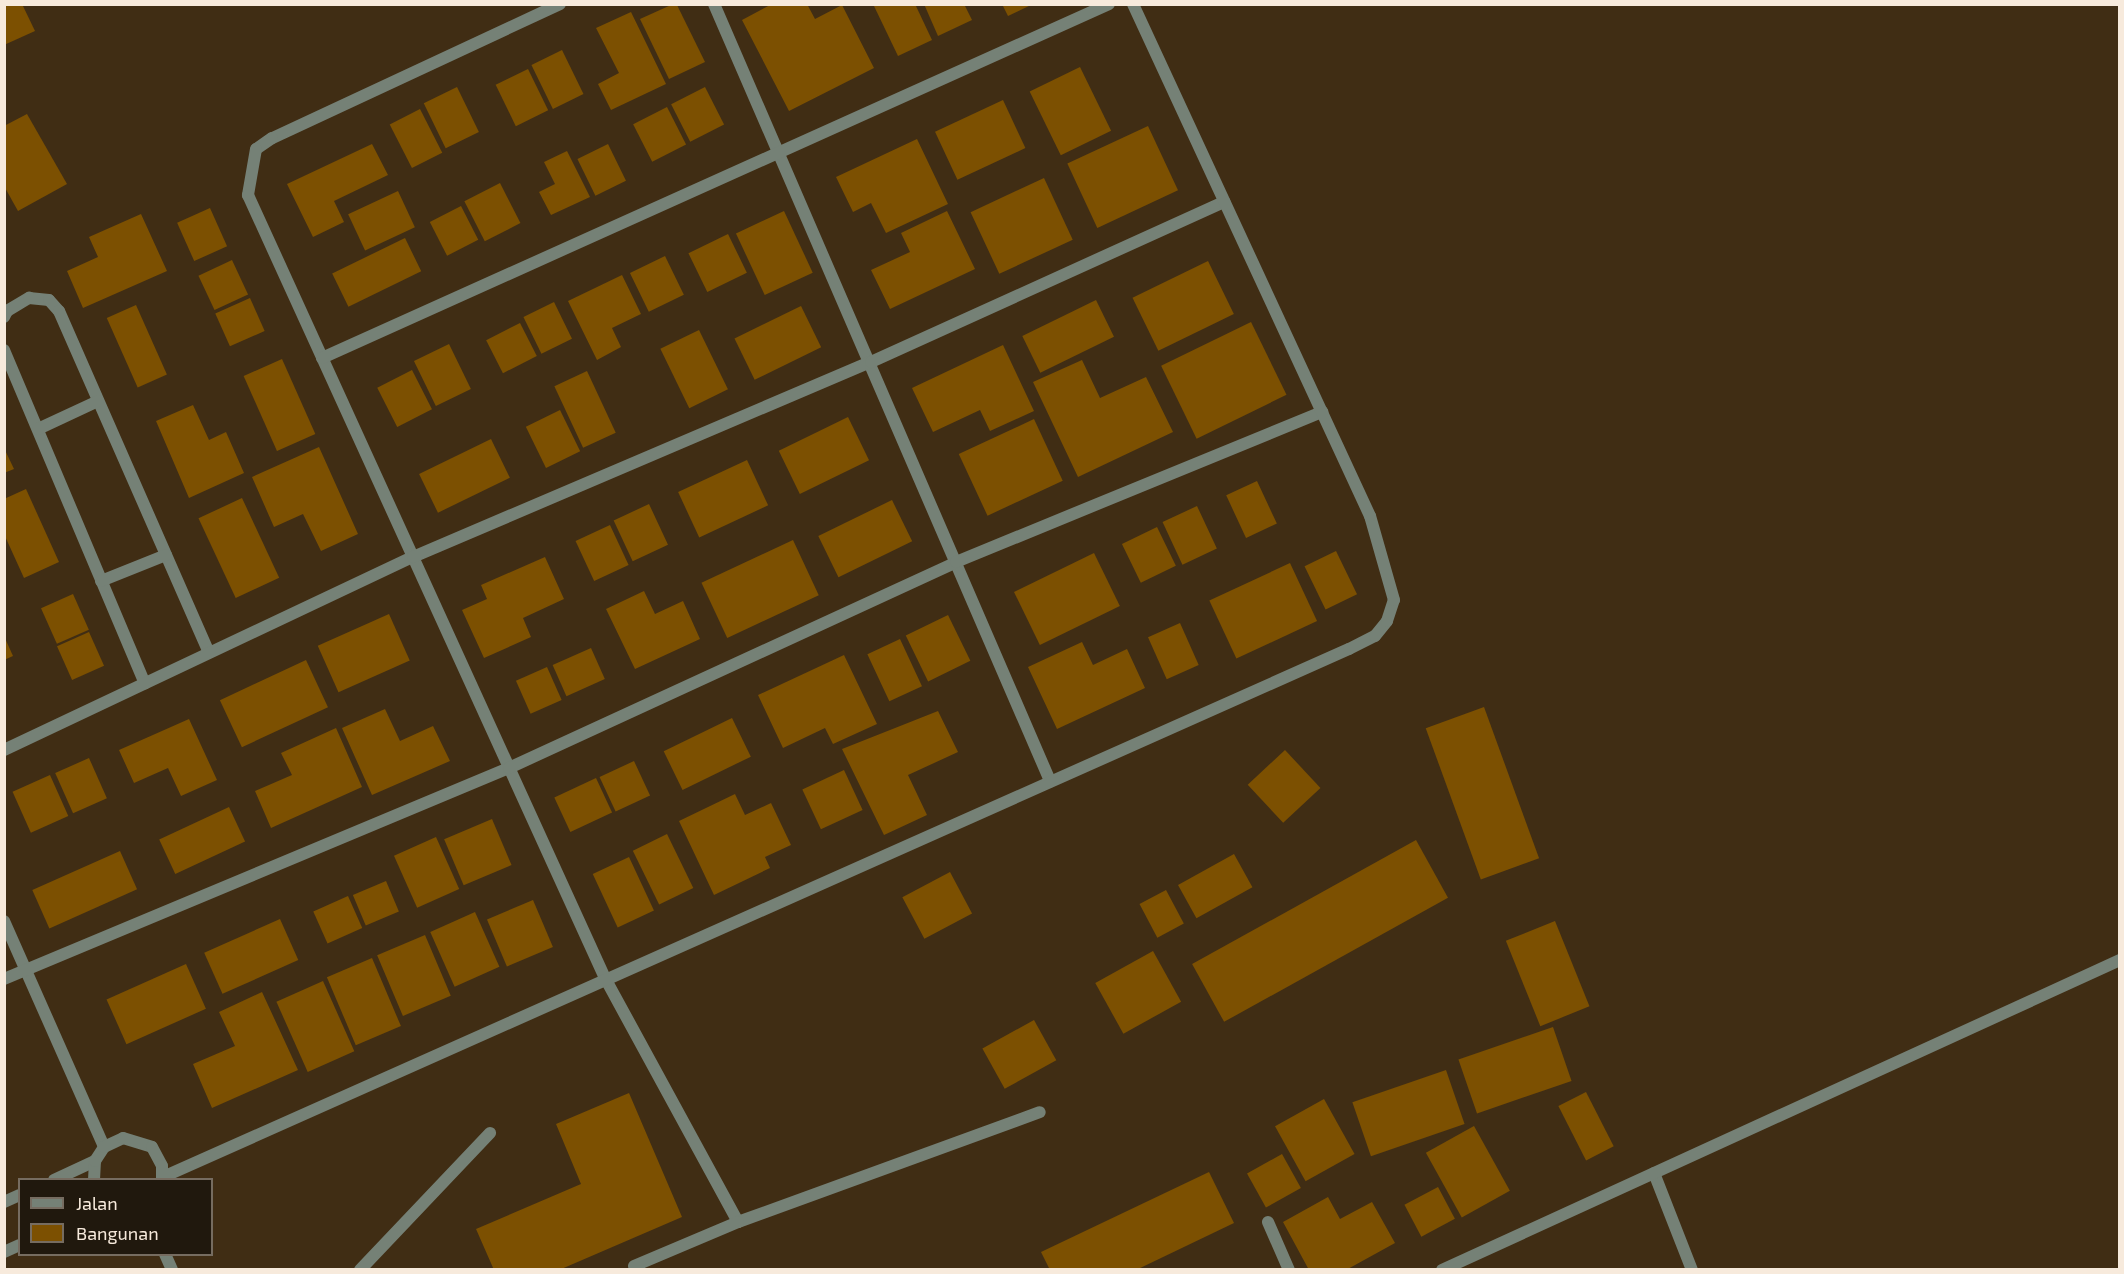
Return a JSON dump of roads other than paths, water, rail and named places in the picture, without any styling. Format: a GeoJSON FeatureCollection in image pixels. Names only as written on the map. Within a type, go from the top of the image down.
{"type":"FeatureCollection","features":[{"type":"Feature","properties":{"kind":"street"},"geometry":{"type":"LineString","coordinates":[[560,4],[256,149],[248,195],[605,978],[738,1222]]}},
{"type":"Feature","properties":{"kind":"street"},"geometry":{"type":"LineString","coordinates":[[714,4],[871,362],[1050,781]]}},
{"type":"Feature","properties":{"kind":"street"},"geometry":{"type":"LineString","coordinates":[[322,358],[1109,4]]}},
{"type":"Feature","properties":{"kind":"street"},"geometry":{"type":"LineString","coordinates":[[94,1178],[95,1161],[104,1147],[123,1138],[144,1142],[159,1156],[162,1178],[605,978],[1375,636],[1387,621],[1394,600],[1370,516],[1133,4]]}},
{"type":"Feature","properties":{"kind":"street"},"geometry":{"type":"LineString","coordinates":[[4,750],[413,556],[871,362],[1224,202]]}},
{"type":"Feature","properties":{"kind":"street"},"geometry":{"type":"LineString","coordinates":[[4,317],[7,311],[29,298],[49,300],[58,311],[209,653]]}},
{"type":"Feature","properties":{"kind":"street"},"geometry":{"type":"LineString","coordinates":[[4,350],[144,683]]}},
{"type":"Feature","properties":{"kind":"street"},"geometry":{"type":"LineString","coordinates":[[38,429],[98,401]]}},
{"type":"Feature","properties":{"kind":"street"},"geometry":{"type":"LineString","coordinates":[[4,979],[509,768],[956,562],[1322,412]]}},
{"type":"Feature","properties":{"kind":"street"},"geometry":{"type":"LineString","coordinates":[[101,581],[166,555]]}},
{"type":"Feature","properties":{"kind":"street"},"geometry":{"type":"LineString","coordinates":[[4,921],[104,1147]]}},
{"type":"Feature","properties":{"kind":"street"},"geometry":{"type":"LineString","coordinates":[[1442,1269],[2120,960]]}},
{"type":"Feature","properties":{"kind":"street"},"geometry":{"type":"LineString","coordinates":[[634,1266],[738,1222],[1040,1112]]}},
{"type":"Feature","properties":{"kind":"street"},"geometry":{"type":"LineString","coordinates":[[360,1269],[490,1133]]}},
{"type":"Feature","properties":{"kind":"street"},"geometry":{"type":"LineString","coordinates":[[56,1178],[95,1161]]}},
{"type":"Feature","properties":{"kind":"street"},"geometry":{"type":"LineString","coordinates":[[1654,1173],[1692,1269]]}},
{"type":"Feature","properties":{"kind":"street"},"geometry":{"type":"LineString","coordinates":[[4,1202],[18,1196]]}},
{"type":"Feature","properties":{"kind":"street"},"geometry":{"type":"LineString","coordinates":[[1268,1222],[1289,1269]]}},
{"type":"Feature","properties":{"kind":"street"},"geometry":{"type":"LineString","coordinates":[[4,1252],[18,1246]]}}]}
